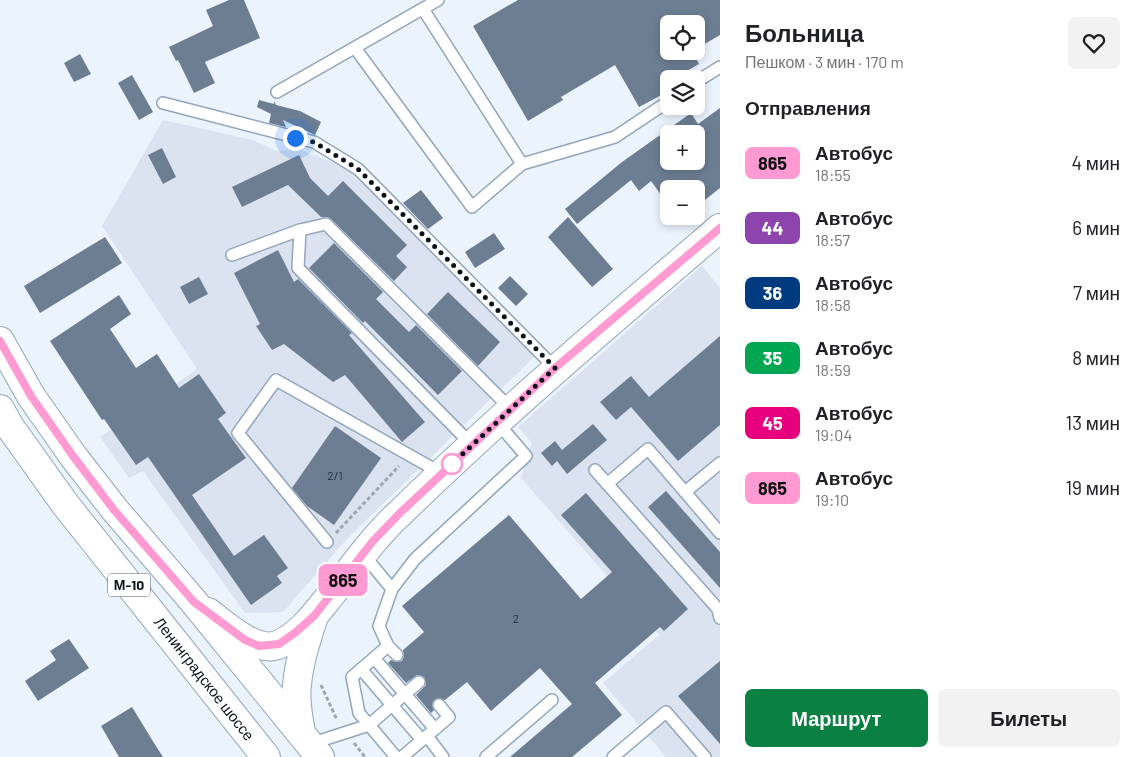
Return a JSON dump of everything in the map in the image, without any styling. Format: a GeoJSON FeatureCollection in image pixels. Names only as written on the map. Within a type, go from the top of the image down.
{"type":"FeatureCollection","features":[{"type":"Feature","properties":{"kind":"main road"},"geometry":{"type":"LineString","coordinates":[[194,602],[245,640],[259,646],[279,644],[296,632],[314,616],[390,522],[555,368],[720,228]]}},
{"type":"Feature","properties":{"kind":"main road","name":"М-10"},"geometry":{"type":"LineString","coordinates":[[0,341],[31,396],[114,510],[194,602],[310,744]]}},
{"type":"Feature","properties":{"kind":"main road","name":"Ленинградское шоссе"},"geometry":{"type":"LineString","coordinates":[[0,409],[10,427],[65,504],[266,757]]}},
{"type":"Feature","properties":{"kind":"main road"},"geometry":{"type":"LineString","coordinates":[[310,744],[297,706],[296,686],[300,663],[314,616]]}},
{"type":"Feature","properties":{"kind":"lane"},"geometry":{"type":"LineString","coordinates":[[277,92],[438,0]]}},
{"type":"Feature","properties":{"kind":"lane"},"geometry":{"type":"LineString","coordinates":[[423,9],[522,164]]}},
{"type":"Feature","properties":{"kind":"lane"},"geometry":{"type":"LineString","coordinates":[[355,48],[472,207],[522,164],[615,137],[660,107]]}},
{"type":"Feature","properties":{"kind":"lane"},"geometry":{"type":"LineString","coordinates":[[705,76],[720,66]]}},
{"type":"Feature","properties":{"kind":"lane"},"geometry":{"type":"LineString","coordinates":[[163,103],[314,142],[358,169],[555,368]]}},
{"type":"Feature","properties":{"kind":"lane"},"geometry":{"type":"LineString","coordinates":[[232,254],[300,230],[326,224],[504,416],[526,456],[415,559],[392,589],[379,626],[388,646],[397,655]]}},
{"type":"Feature","properties":{"kind":"lane"},"geometry":{"type":"LineString","coordinates":[[300,230],[298,268],[472,445]]}},
{"type":"Feature","properties":{"kind":"lane"},"geometry":{"type":"LineString","coordinates":[[327,542],[238,433],[276,380],[442,473]]}},
{"type":"Feature","properties":{"kind":"lane"},"geometry":{"type":"LineString","coordinates":[[607,484],[648,449],[720,533]]}},
{"type":"Feature","properties":{"kind":"lane"},"geometry":{"type":"LineString","coordinates":[[685,492],[720,463]]}},
{"type":"Feature","properties":{"kind":"lane"},"geometry":{"type":"LineString","coordinates":[[595,470],[718,609],[720,618]]}},
{"type":"Feature","properties":{"kind":"lane"},"geometry":{"type":"LineString","coordinates":[[363,554],[392,589]]}},
{"type":"Feature","properties":{"kind":"lane"},"geometry":{"type":"LineString","coordinates":[[388,646],[352,677],[359,713],[396,757]]}},
{"type":"Feature","properties":{"kind":"lane"},"geometry":{"type":"LineString","coordinates":[[374,658],[405,694],[443,757]]}},
{"type":"Feature","properties":{"kind":"lane"},"geometry":{"type":"LineString","coordinates":[[361,670],[392,706],[428,735]]}},
{"type":"Feature","properties":{"kind":"lane"},"geometry":{"type":"LineString","coordinates":[[310,744],[369,725],[419,682]]}},
{"type":"Feature","properties":{"kind":"lane"},"geometry":{"type":"LineString","coordinates":[[486,757],[552,700]]}},
{"type":"Feature","properties":{"kind":"lane"},"geometry":{"type":"LineString","coordinates":[[402,757],[449,717],[439,705]]}},
{"type":"Feature","properties":{"kind":"lane"},"geometry":{"type":"LineString","coordinates":[[613,757],[666,712],[705,757]]}},
{"type":"Feature","properties":{"kind":"path"},"geometry":{"type":"LineString","coordinates":[[327,542],[410,455]]}},
{"type":"Feature","properties":{"kind":"path"},"geometry":{"type":"LineString","coordinates":[[320,682],[334,716],[364,757]]}},
{"type":"Feature","properties":{"kind":"shaded area"},"geometry":{"type":"Polygon","coordinates":[[[163,120],[253,140],[276,151],[298,149],[345,167],[535,356],[346,540],[283,612],[245,613],[143,471],[129,478],[100,437],[197,369],[102,226],[163,120]]]}},
{"type":"Feature","properties":{"kind":"shaded area"},"geometry":{"type":"Polygon","coordinates":[[[702,266],[720,288],[720,757],[666,757],[603,683],[659,635],[521,478],[532,443],[518,427],[702,266]]]}},
{"type":"Feature","properties":{"kind":"building"},"geometry":{"type":"Polygon","coordinates":[[[229,0],[244,0],[260,38],[205,62],[215,83],[194,93],[178,60],[176,61],[169,47],[213,26],[206,10],[229,0]]]}},
{"type":"Feature","properties":{"kind":"building"},"geometry":{"type":"Polygon","coordinates":[[[518,0],[720,0],[720,35],[705,44],[705,15],[660,15],[660,60],[697,60],[699,64],[689,70],[660,70],[660,96],[639,107],[615,65],[561,97],[563,100],[528,121],[473,26],[518,0]]]}},
{"type":"Feature","properties":{"kind":"building"},"geometry":{"type":"Polygon","coordinates":[[[80,54],[91,74],[74,82],[64,63],[80,54]]]}},
{"type":"Feature","properties":{"kind":"building"},"geometry":{"type":"Polygon","coordinates":[[[132,75],[153,112],[139,120],[118,83],[132,75]]]}},
{"type":"Feature","properties":{"kind":"building"},"geometry":{"type":"Polygon","coordinates":[[[259,100],[274,104],[274,101],[276,105],[300,111],[321,122],[315,135],[283,120],[286,127],[269,123],[271,114],[257,107],[259,100]]]}},
{"type":"Feature","properties":{"kind":"building"},"geometry":{"type":"Polygon","coordinates":[[[720,108],[720,188],[705,200],[705,180],[660,180],[660,194],[651,181],[639,191],[631,180],[577,224],[565,209],[622,162],[660,135],[660,170],[705,170],[705,125],[674,125],[688,115],[692,115],[698,124],[720,108]]]}},
{"type":"Feature","properties":{"kind":"building"},"geometry":{"type":"Polygon","coordinates":[[[162,148],[176,177],[163,184],[148,155],[162,148]]]}},
{"type":"Feature","properties":{"kind":"building"},"geometry":{"type":"Polygon","coordinates":[[[299,155],[310,178],[328,196],[343,181],[407,245],[396,256],[407,267],[394,281],[331,219],[321,217],[288,185],[242,207],[232,187],[299,155]]]}},
{"type":"Feature","properties":{"kind":"building"},"geometry":{"type":"Polygon","coordinates":[[[421,190],[443,218],[428,229],[403,203],[421,190]]]}},
{"type":"Feature","properties":{"kind":"building"},"geometry":{"type":"Polygon","coordinates":[[[568,217],[613,269],[592,287],[548,237],[568,217]]]}},
{"type":"Feature","properties":{"kind":"building"},"geometry":{"type":"Polygon","coordinates":[[[494,233],[505,249],[475,268],[465,252],[494,233]]]}},
{"type":"Feature","properties":{"kind":"building"},"geometry":{"type":"Polygon","coordinates":[[[105,237],[122,263],[40,313],[24,286],[105,237]]]}},
{"type":"Feature","properties":{"kind":"building"},"geometry":{"type":"Polygon","coordinates":[[[334,243],[383,292],[376,299],[409,332],[416,325],[462,371],[438,395],[365,321],[363,323],[309,268],[334,243]]]}},
{"type":"Feature","properties":{"kind":"building"},"geometry":{"type":"Polygon","coordinates":[[[278,250],[294,282],[298,279],[352,333],[349,335],[425,422],[402,442],[345,375],[333,382],[284,344],[272,350],[256,326],[260,324],[234,273],[278,250]]]}},
{"type":"Feature","properties":{"kind":"building"},"geometry":{"type":"Polygon","coordinates":[[[510,276],[528,294],[516,306],[498,288],[510,276]]]}},
{"type":"Feature","properties":{"kind":"building"},"geometry":{"type":"Polygon","coordinates":[[[199,277],[208,294],[189,304],[180,287],[199,277]]]}},
{"type":"Feature","properties":{"kind":"building"},"geometry":{"type":"Polygon","coordinates":[[[448,292],[500,342],[478,366],[427,314],[448,292]]]}},
{"type":"Feature","properties":{"kind":"building"},"geometry":{"type":"Polygon","coordinates":[[[119,295],[131,314],[110,329],[136,368],[157,354],[179,388],[199,374],[226,413],[218,419],[246,458],[192,495],[234,556],[264,535],[288,568],[277,576],[282,583],[251,605],[148,457],[136,465],[104,419],[102,420],[50,341],[119,295]]]}},
{"type":"Feature","properties":{"kind":"building"},"geometry":{"type":"Polygon","coordinates":[[[720,336],[720,425],[678,461],[631,407],[616,420],[600,402],[631,376],[649,397],[720,336]]]}},
{"type":"Feature","properties":{"kind":"building"},"geometry":{"type":"Polygon","coordinates":[[[593,424],[607,440],[567,474],[557,461],[552,466],[541,453],[555,441],[562,450],[593,424]]]}},
{"type":"Feature","properties":{"kind":"building"},"geometry":{"type":"Polygon","coordinates":[[[335,426],[381,458],[334,525],[307,506],[292,488],[335,426]]]}},
{"type":"Feature","properties":{"kind":"building"},"geometry":{"type":"Polygon","coordinates":[[[666,491],[720,552],[720,588],[648,507],[666,491]]]}},
{"type":"Feature","properties":{"kind":"building"},"geometry":{"type":"Polygon","coordinates":[[[586,493],[688,609],[664,631],[660,627],[595,683],[622,715],[572,757],[510,757],[572,704],[540,668],[491,711],[467,682],[445,700],[438,698],[434,700],[432,706],[434,710],[431,713],[416,695],[426,685],[424,677],[417,675],[406,683],[388,663],[391,660],[396,662],[402,661],[404,656],[403,650],[424,632],[402,606],[509,515],[581,599],[612,572],[561,515],[586,493]]]}},
{"type":"Feature","properties":{"kind":"building"},"geometry":{"type":"Polygon","coordinates":[[[69,639],[89,668],[38,701],[25,681],[56,660],[50,651],[69,639]]]}},
{"type":"Feature","properties":{"kind":"building"},"geometry":{"type":"Polygon","coordinates":[[[720,661],[720,744],[678,696],[720,661]]]}},
{"type":"Feature","properties":{"kind":"building"},"geometry":{"type":"Polygon","coordinates":[[[132,707],[163,757],[119,757],[101,726],[132,707]]]}},
{"type":"Feature","properties":{"kind":"bus line","name":"865"},"geometry":{"type":"LineString","coordinates":[[0,341],[31,396],[73,456],[114,510],[194,602],[245,640],[259,646],[279,644],[314,616],[390,522],[555,368],[720,228]]}},
{"type":"Feature","properties":{"kind":"route"},"geometry":{"type":"LineString","coordinates":[[295,138],[314,142],[358,169],[555,368],[452,464]]}}]}
